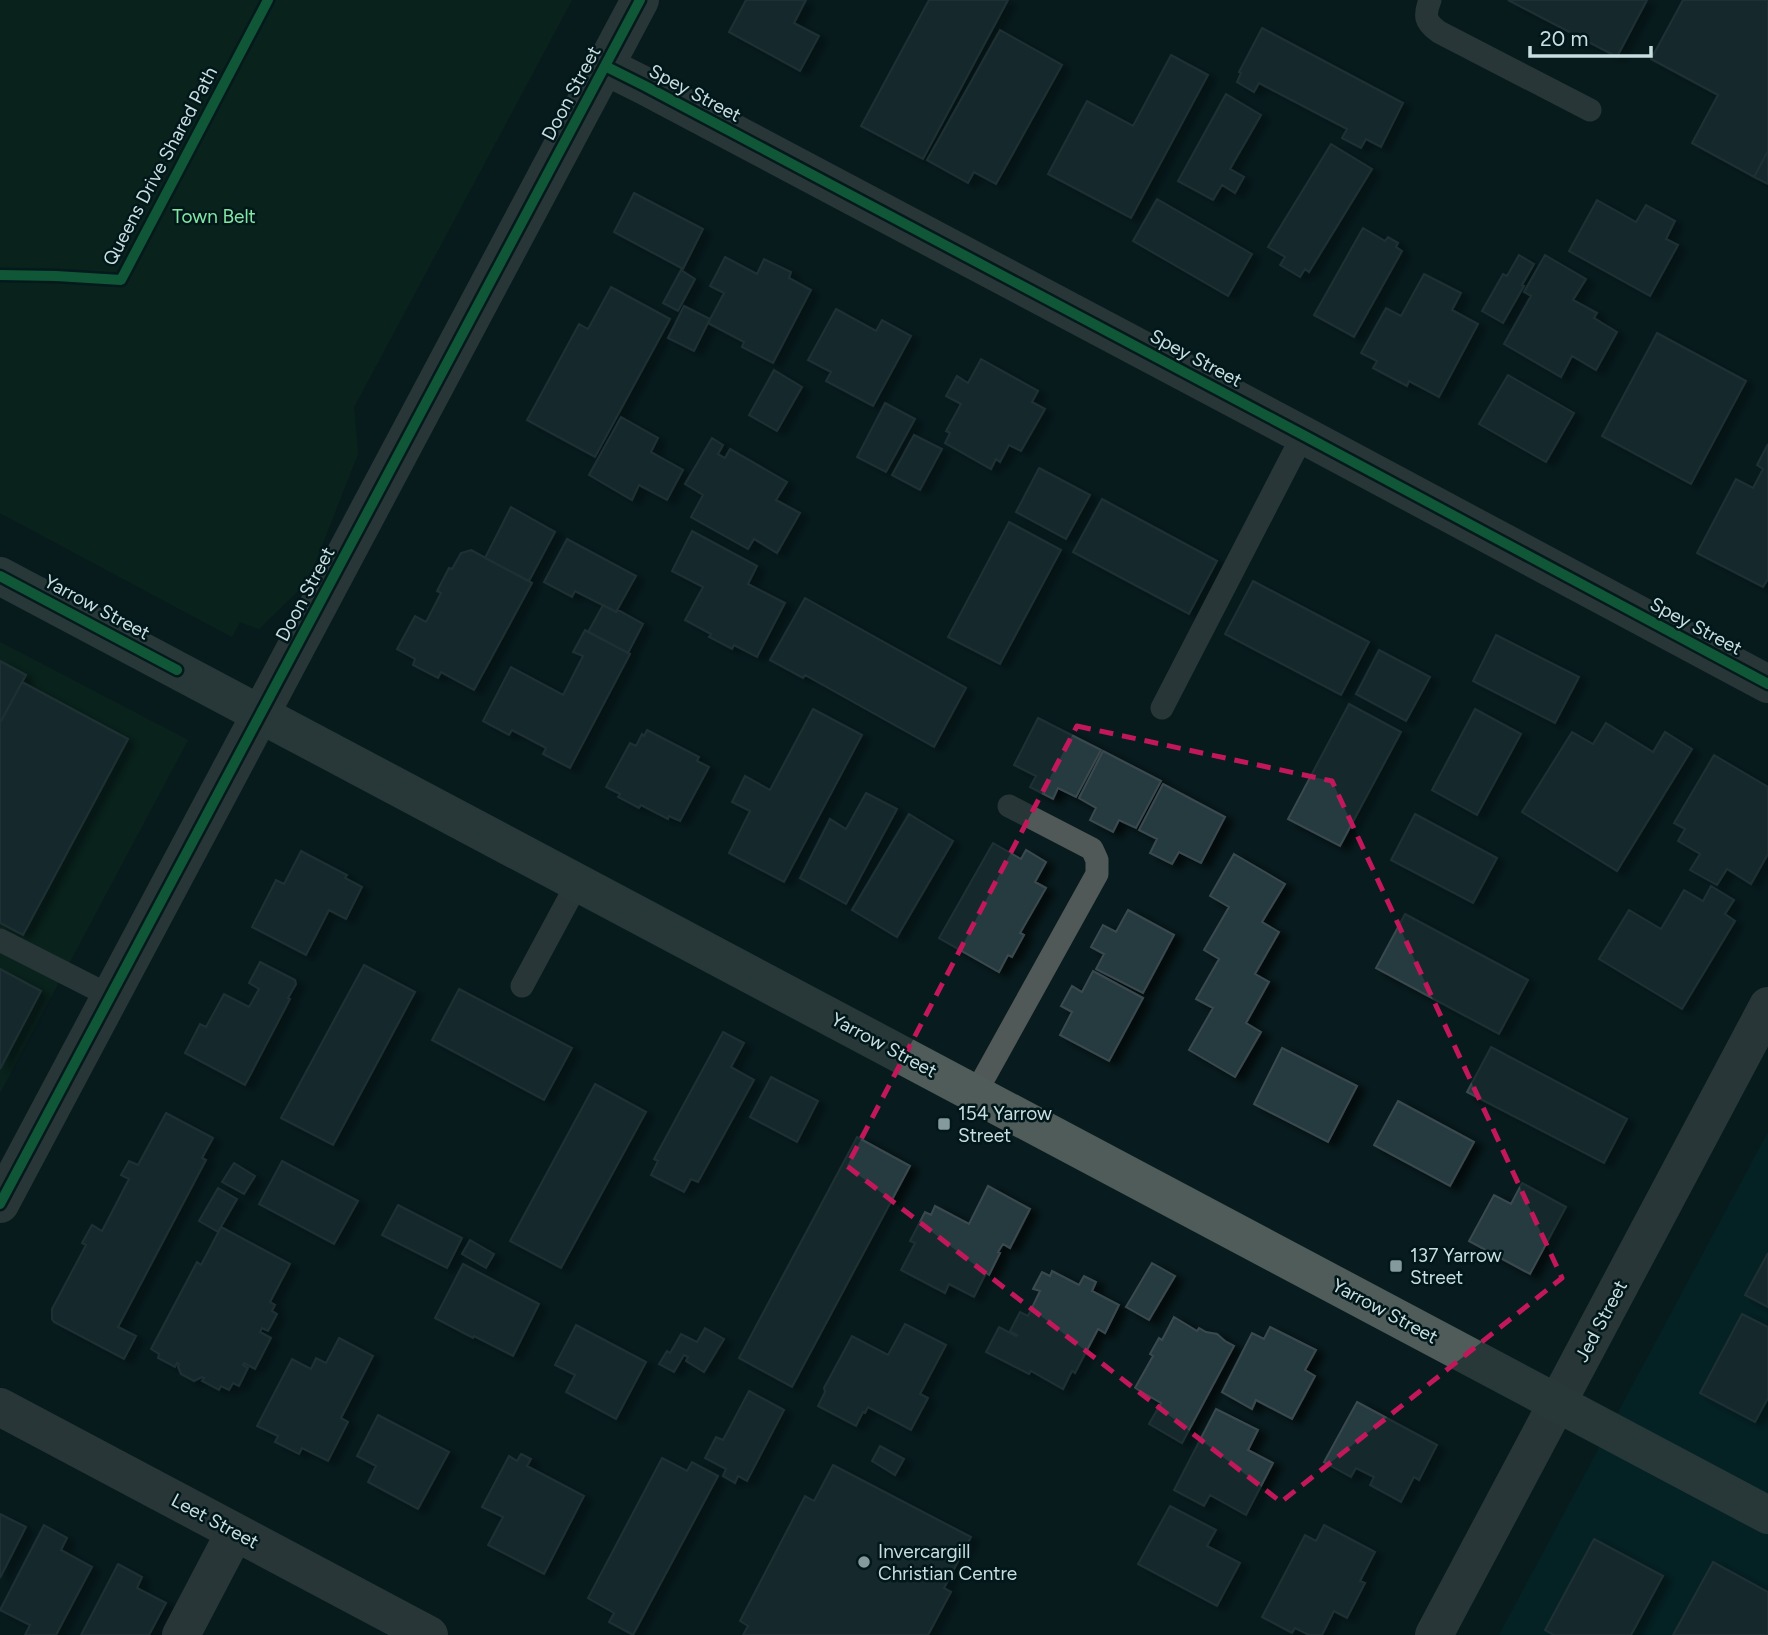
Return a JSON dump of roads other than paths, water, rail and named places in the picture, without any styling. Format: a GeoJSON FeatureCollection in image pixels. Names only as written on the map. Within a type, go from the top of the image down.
{"type":"FeatureCollection","features":[{"type":"Feature","properties":{"kind":"main road","name":"Yarrow Street"},"geometry":{"type":"LineString","coordinates":[[0,576],[1768,1515]]}},
{"type":"Feature","properties":{"kind":"street","name":"Doon Street"},"geometry":{"type":"LineString","coordinates":[[0,1204],[640,0]]}},
{"type":"Feature","properties":{"kind":"street","name":"Spey Street"},"geometry":{"type":"LineString","coordinates":[[605,66],[1768,684]]}},
{"type":"Feature","properties":{"kind":"street","name":"Jed Street"},"geometry":{"type":"LineString","coordinates":[[1434,1635],[1768,1006]]}},
{"type":"Feature","properties":{"kind":"street","name":"Leet Street"},"geometry":{"type":"LineString","coordinates":[[0,1407],[429,1635]]}},
{"type":"Feature","properties":{"kind":"street"},"geometry":{"type":"LineString","coordinates":[[181,1635],[235,1532]]}},
{"type":"Feature","properties":{"kind":"lane"},"geometry":{"type":"LineString","coordinates":[[1430,0],[1425,12],[1429,24],[1439,32],[1590,110]]}},
{"type":"Feature","properties":{"kind":"lane"},"geometry":{"type":"LineString","coordinates":[[1162,708],[1303,435]]}},
{"type":"Feature","properties":{"kind":"lane"},"geometry":{"type":"LineString","coordinates":[[975,1094],[1097,874],[1097,860],[1092,849],[1009,806]]}},
{"type":"Feature","properties":{"kind":"lane"},"geometry":{"type":"LineString","coordinates":[[523,986],[578,882]]}},
{"type":"Feature","properties":{"kind":"lane"},"geometry":{"type":"LineString","coordinates":[[0,940],[110,996]]}},
{"type":"Feature","properties":{"kind":"place","name":"154 Yarrow Street"},"geometry":{"type":"Point","coordinates":[944,1124]}},
{"type":"Feature","properties":{"kind":"place","name":"137 Yarrow Street"},"geometry":{"type":"Point","coordinates":[1396,1266]}},
{"type":"Feature","properties":{"kind":"place","name":"Invercargill Christian Centre"},"geometry":{"type":"Point","coordinates":[864,1562]}},
{"type":"Feature","properties":{"kind":"park label","name":"Town Belt"},"geometry":{"type":"Point","coordinates":[214,216]}}]}
